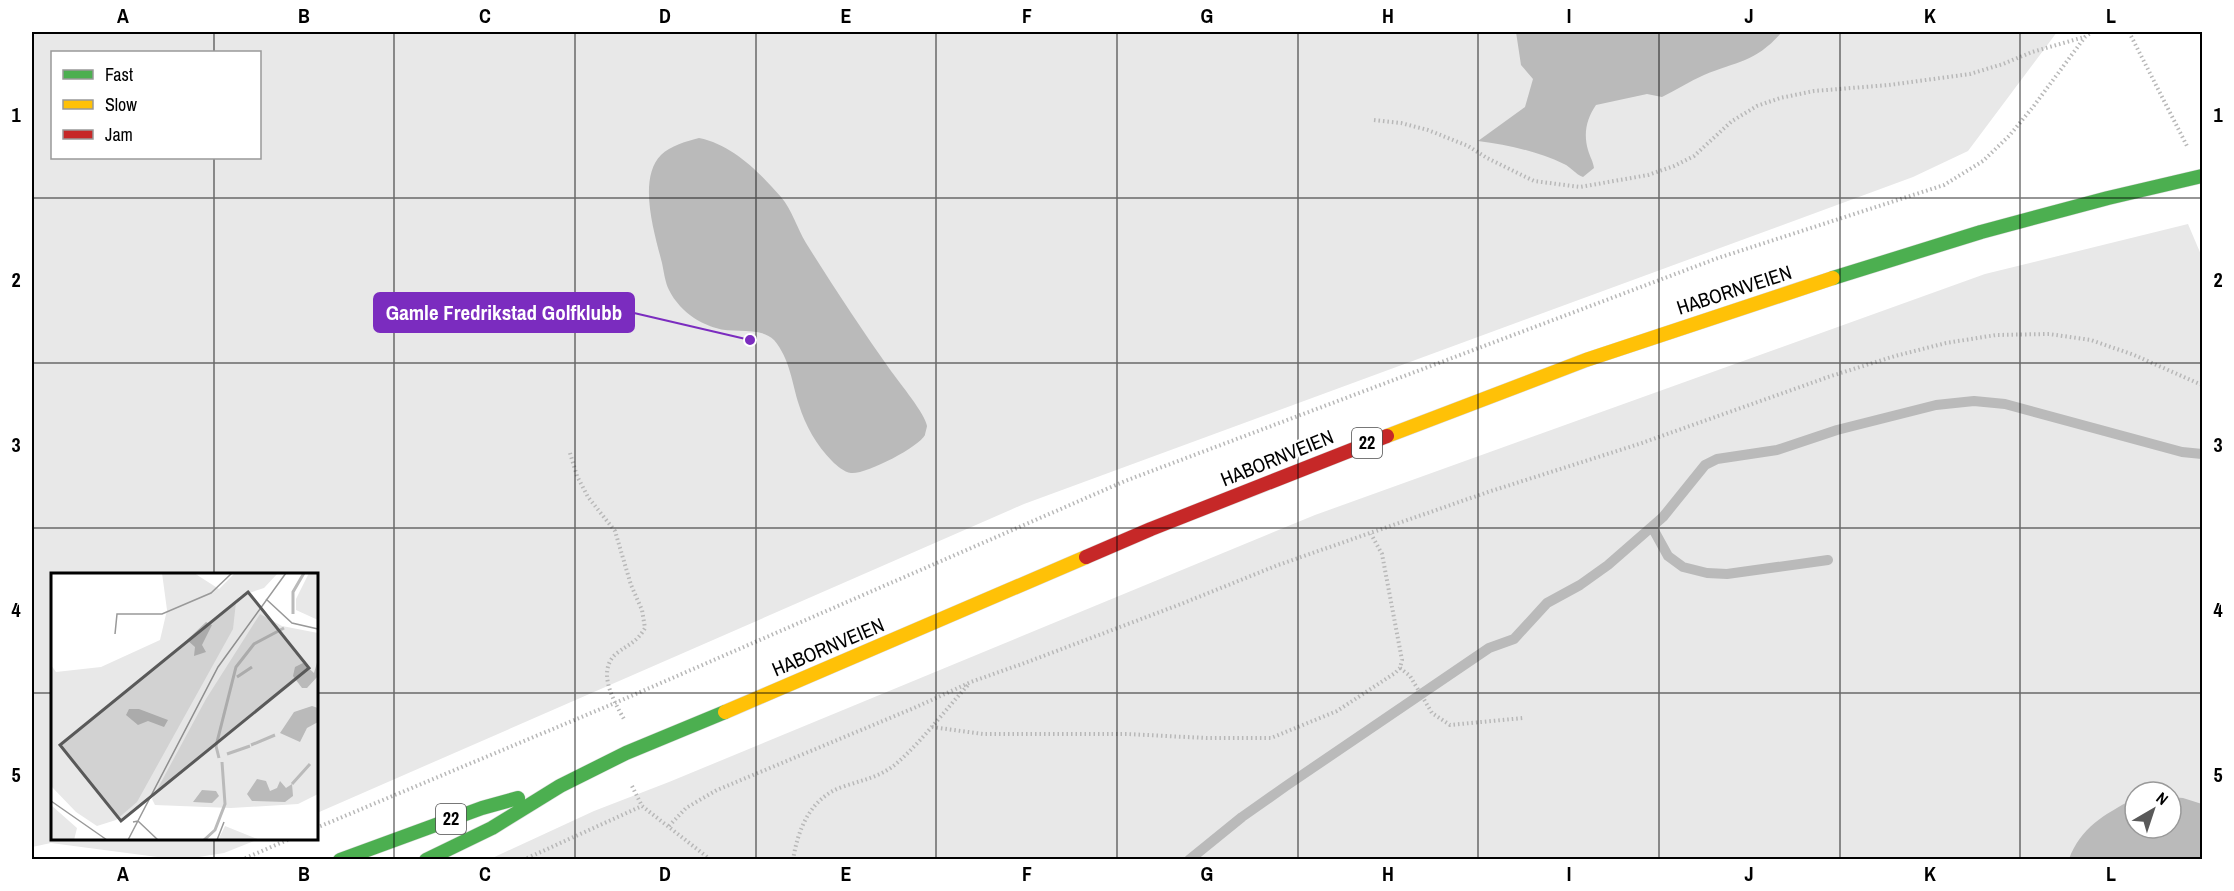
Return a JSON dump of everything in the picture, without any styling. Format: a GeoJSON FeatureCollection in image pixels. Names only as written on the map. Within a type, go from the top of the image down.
{"type":"FeatureCollection","features":[{"type":"Feature","properties":{"kind":"highway","name":"HABORNVEIEN"},"geometry":{"type":"LineString","coordinates":[[426,860],[492,828],[560,786],[626,753],[793,684],[1151,529],[1325,459],[1586,360],[1795,290],[1981,232],[2202,176]]}},
{"type":"Feature","properties":{"kind":"highway","name":"HABORNVEIEN"},"geometry":{"type":"LineString","coordinates":[[340,860],[482,808],[560,786]]}},
{"type":"Feature","properties":{"kind":"path"},"geometry":{"type":"LineString","coordinates":[[318,827],[615,703],[1125,481],[1718,258],[1944,185],[1983,161],[2009,136],[2085,37],[2092,32]]}},
{"type":"Feature","properties":{"kind":"path"},"geometry":{"type":"LineString","coordinates":[[2128,32],[2188,147]]}},
{"type":"Feature","properties":{"kind":"path"},"geometry":{"type":"LineString","coordinates":[[1374,120],[1401,123],[1428,130],[1468,146],[1496,163],[1534,181],[1580,187],[1648,175],[1674,166],[1694,156],[1732,121],[1757,106],[1780,98],[1814,91],[1889,85],[1970,74],[2032,52],[2085,37]]}},
{"type":"Feature","properties":{"kind":"path"},"geometry":{"type":"LineString","coordinates":[[669,826],[686,808],[717,790],[971,682],[1181,604],[1278,565],[1478,495],[1691,426],[1828,377],[1895,356],[1946,343],[1996,335],[2049,334],[2091,340],[2134,355],[2202,385]]}},
{"type":"Feature","properties":{"kind":"path"},"geometry":{"type":"LineString","coordinates":[[570,453],[577,476],[588,497],[615,531],[642,610],[645,628],[639,639],[616,654],[606,669],[615,703],[625,721],[629,782],[642,806],[711,860]]}},
{"type":"Feature","properties":{"kind":"path"},"geometry":{"type":"LineString","coordinates":[[932,728],[983,734],[1127,734],[1206,738],[1271,738],[1337,711],[1400,668],[1402,660],[1382,554],[1371,534]]}},
{"type":"Feature","properties":{"kind":"path"},"geometry":{"type":"LineString","coordinates":[[1400,668],[1410,676],[1432,713],[1450,725],[1523,718]]}},
{"type":"Feature","properties":{"kind":"path"},"geometry":{"type":"LineString","coordinates":[[794,860],[800,834],[810,809],[819,799],[840,788],[883,774],[896,764],[932,728],[971,682]]}},
{"type":"Feature","properties":{"kind":"path"},"geometry":{"type":"LineString","coordinates":[[523,860],[642,806]]}},
{"type":"Feature","properties":{"kind":"path"},"geometry":{"type":"LineString","coordinates":[[241,860],[287,840]]}},
{"type":"Feature","properties":{"kind":"path"},"geometry":{"type":"LineString","coordinates":[[32,859],[41,860]]}},
{"type":"Feature","properties":{"kind":"shaded area"},"geometry":{"type":"Polygon","coordinates":[[[32,32],[2057,32],[1968,151],[1913,177],[1024,504],[318,813],[318,573],[51,573],[51,840],[256,840],[224,853],[180,860],[51,843],[32,847],[32,32]]]}},
{"type":"Feature","properties":{"kind":"shaded area"},"geometry":{"type":"Polygon","coordinates":[[[1516,32],[1782,32],[1755,55],[1704,75],[1662,97],[1647,94],[1596,105],[1588,120],[1586,132],[1594,168],[1583,177],[1566,165],[1543,155],[1478,141],[1525,107],[1533,79],[1521,65],[1516,32]]]}},
{"type":"Feature","properties":{"kind":"shaded area"},"geometry":{"type":"Polygon","coordinates":[[[699,138],[734,153],[764,178],[785,202],[806,243],[837,291],[922,414],[927,426],[925,435],[913,446],[868,470],[851,473],[843,470],[827,455],[808,428],[784,355],[774,340],[761,333],[723,330],[708,325],[691,316],[674,298],[666,284],[652,223],[650,178],[654,165],[661,155],[679,144],[699,138]]]}},
{"type":"Feature","properties":{"kind":"shaded area"},"geometry":{"type":"Polygon","coordinates":[[[2188,224],[2202,257],[2202,859],[488,860],[594,811],[1315,515],[1985,274],[2188,224]]]}},
{"type":"Feature","properties":{"kind":"shaded area"},"geometry":{"type":"Polygon","coordinates":[[[2183,798],[2202,804],[2202,859],[2069,859],[2080,838],[2103,817],[2123,805],[2123,840],[2183,840],[2183,798]]]}},
{"type":"Feature","properties":{"kind":"waterway"},"geometry":{"type":"LineString","coordinates":[[1189,860],[1242,817],[1286,786],[1489,648],[1514,639],[1547,603],[1580,585],[1608,565],[1663,517],[1705,465],[1717,459],[1777,450],[1837,430],[1936,405],[1974,401],[2005,404],[2182,452],[2202,454]]}},
{"type":"Feature","properties":{"kind":"waterway"},"geometry":{"type":"LineString","coordinates":[[1652,527],[1668,556],[1683,567],[1707,573],[1727,574],[1828,560]]}},
{"type":"Feature","properties":{"kind":"traffic: fast"},"geometry":{"type":"LineString","coordinates":[[1833,278],[1981,232],[2202,176]]}},
{"type":"Feature","properties":{"kind":"traffic: fast"},"geometry":{"type":"LineString","coordinates":[[426,860],[492,828],[560,786],[626,753],[725,712]]}},
{"type":"Feature","properties":{"kind":"traffic: fast"},"geometry":{"type":"LineString","coordinates":[[340,860],[482,808],[518,798]]}},
{"type":"Feature","properties":{"kind":"traffic: slow"},"geometry":{"type":"LineString","coordinates":[[1387,436],[1586,360],[1833,278]]}},
{"type":"Feature","properties":{"kind":"traffic: slow"},"geometry":{"type":"LineString","coordinates":[[725,712],[1086,557]]}},
{"type":"Feature","properties":{"kind":"traffic: jam"},"geometry":{"type":"LineString","coordinates":[[1086,557],[1387,436]]}},
{"type":"Feature","properties":{"kind":"place","name":"Gamle Fredrikstad Golfklubb"},"geometry":{"type":"Point","coordinates":[750,340]}}]}
